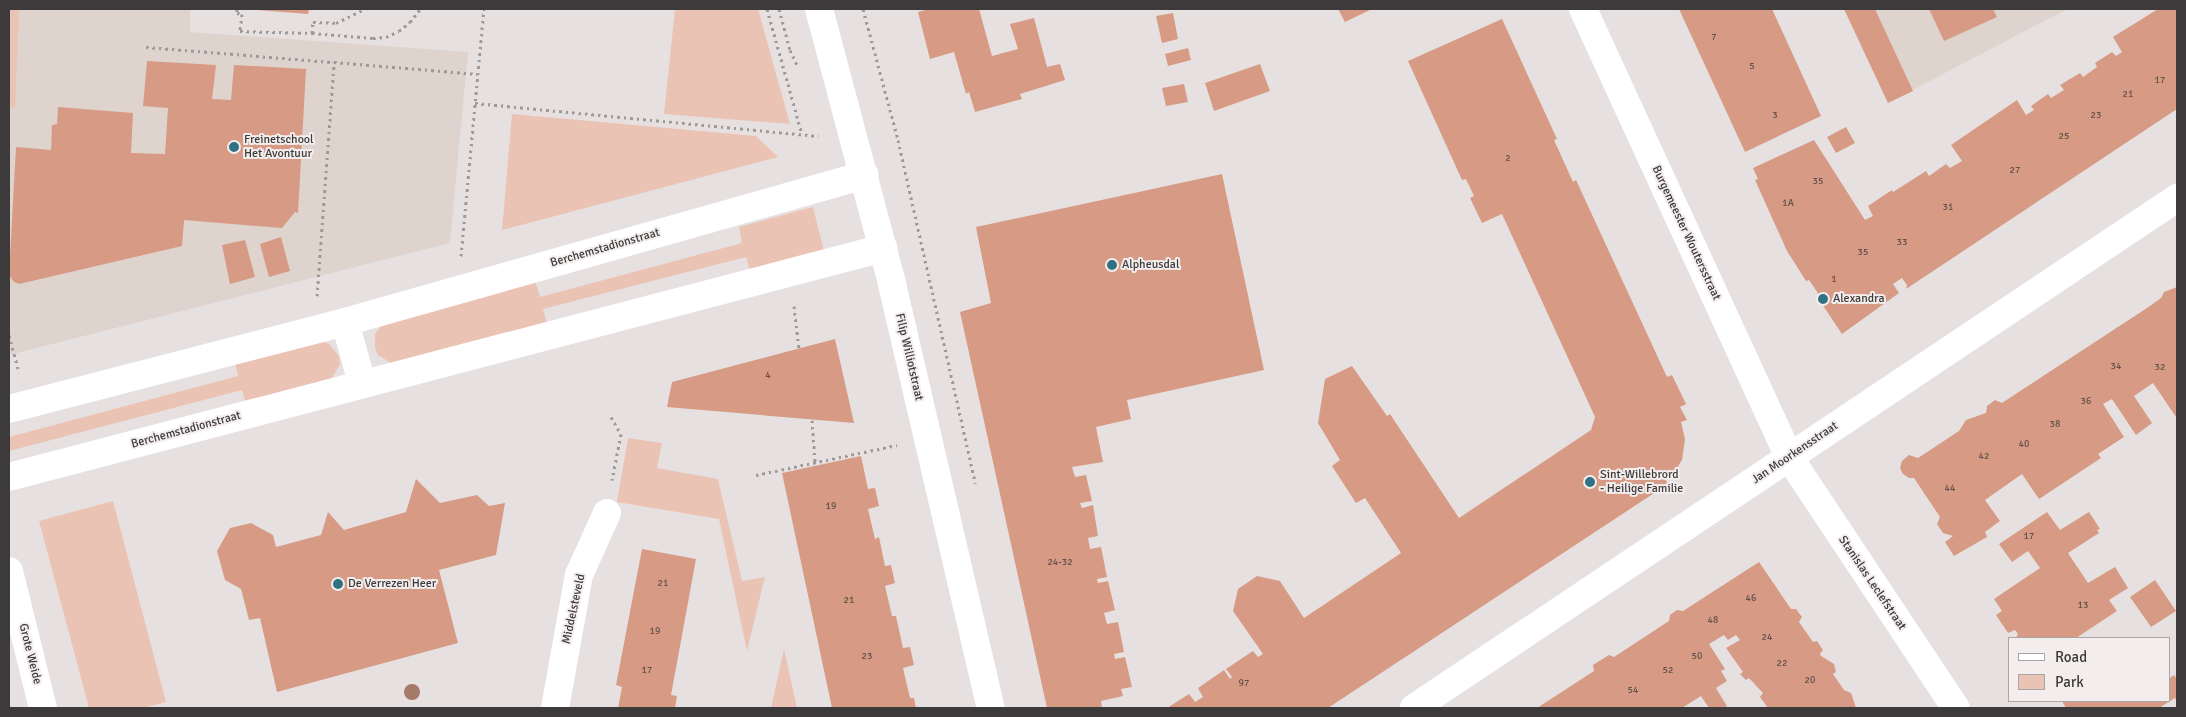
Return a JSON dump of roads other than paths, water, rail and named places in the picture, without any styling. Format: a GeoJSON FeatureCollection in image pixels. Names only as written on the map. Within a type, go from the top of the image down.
{"type":"FeatureCollection","features":[{"type":"Feature","properties":{"kind":"street","name":"Filip Williotstraat"},"geometry":{"type":"LineString","coordinates":[[820,9],[884,248],[990,708]]}},
{"type":"Feature","properties":{"kind":"street","name":"Burgemeester Woutersstraat"},"geometry":{"type":"LineString","coordinates":[[1583,9],[1789,458]]}},
{"type":"Feature","properties":{"kind":"street","name":"Berchemstadionstraat"},"geometry":{"type":"LineString","coordinates":[[9,409],[345,322],[865,175]]}},
{"type":"Feature","properties":{"kind":"street","name":"Jan Moorkensstraat"},"geometry":{"type":"LineString","coordinates":[[1414,708],[2177,198]]}},
{"type":"Feature","properties":{"kind":"street","name":"Berchemstadionstraat"},"geometry":{"type":"LineString","coordinates":[[9,477],[362,383],[884,248]]}},
{"type":"Feature","properties":{"kind":"street"},"geometry":{"type":"LineString","coordinates":[[345,322],[362,383]]}},
{"type":"Feature","properties":{"kind":"street","name":"Stanislas Leclefstraat"},"geometry":{"type":"LineString","coordinates":[[1789,458],[1956,708]]}},
{"type":"Feature","properties":{"kind":"street","name":"Middelsteveld"},"geometry":{"type":"LineString","coordinates":[[555,708],[579,576],[607,513]]}},
{"type":"Feature","properties":{"kind":"street","name":"Grote Weide"},"geometry":{"type":"LineString","coordinates":[[9,571],[43,708]]}},
{"type":"Feature","properties":{"kind":"place","name":"Freinetschool Het Avontuur"},"geometry":{"type":"Point","coordinates":[234,147]}},
{"type":"Feature","properties":{"kind":"place","name":"Alpheusdal"},"geometry":{"type":"Point","coordinates":[1112,265]}},
{"type":"Feature","properties":{"kind":"place","name":"Alexandra"},"geometry":{"type":"Point","coordinates":[1823,299]}},
{"type":"Feature","properties":{"kind":"place","name":"Sint-Willebrord - Heilige Familie"},"geometry":{"type":"Point","coordinates":[1590,482]}},
{"type":"Feature","properties":{"kind":"place","name":"De Verrezen Heer"},"geometry":{"type":"Point","coordinates":[338,584]}}]}
